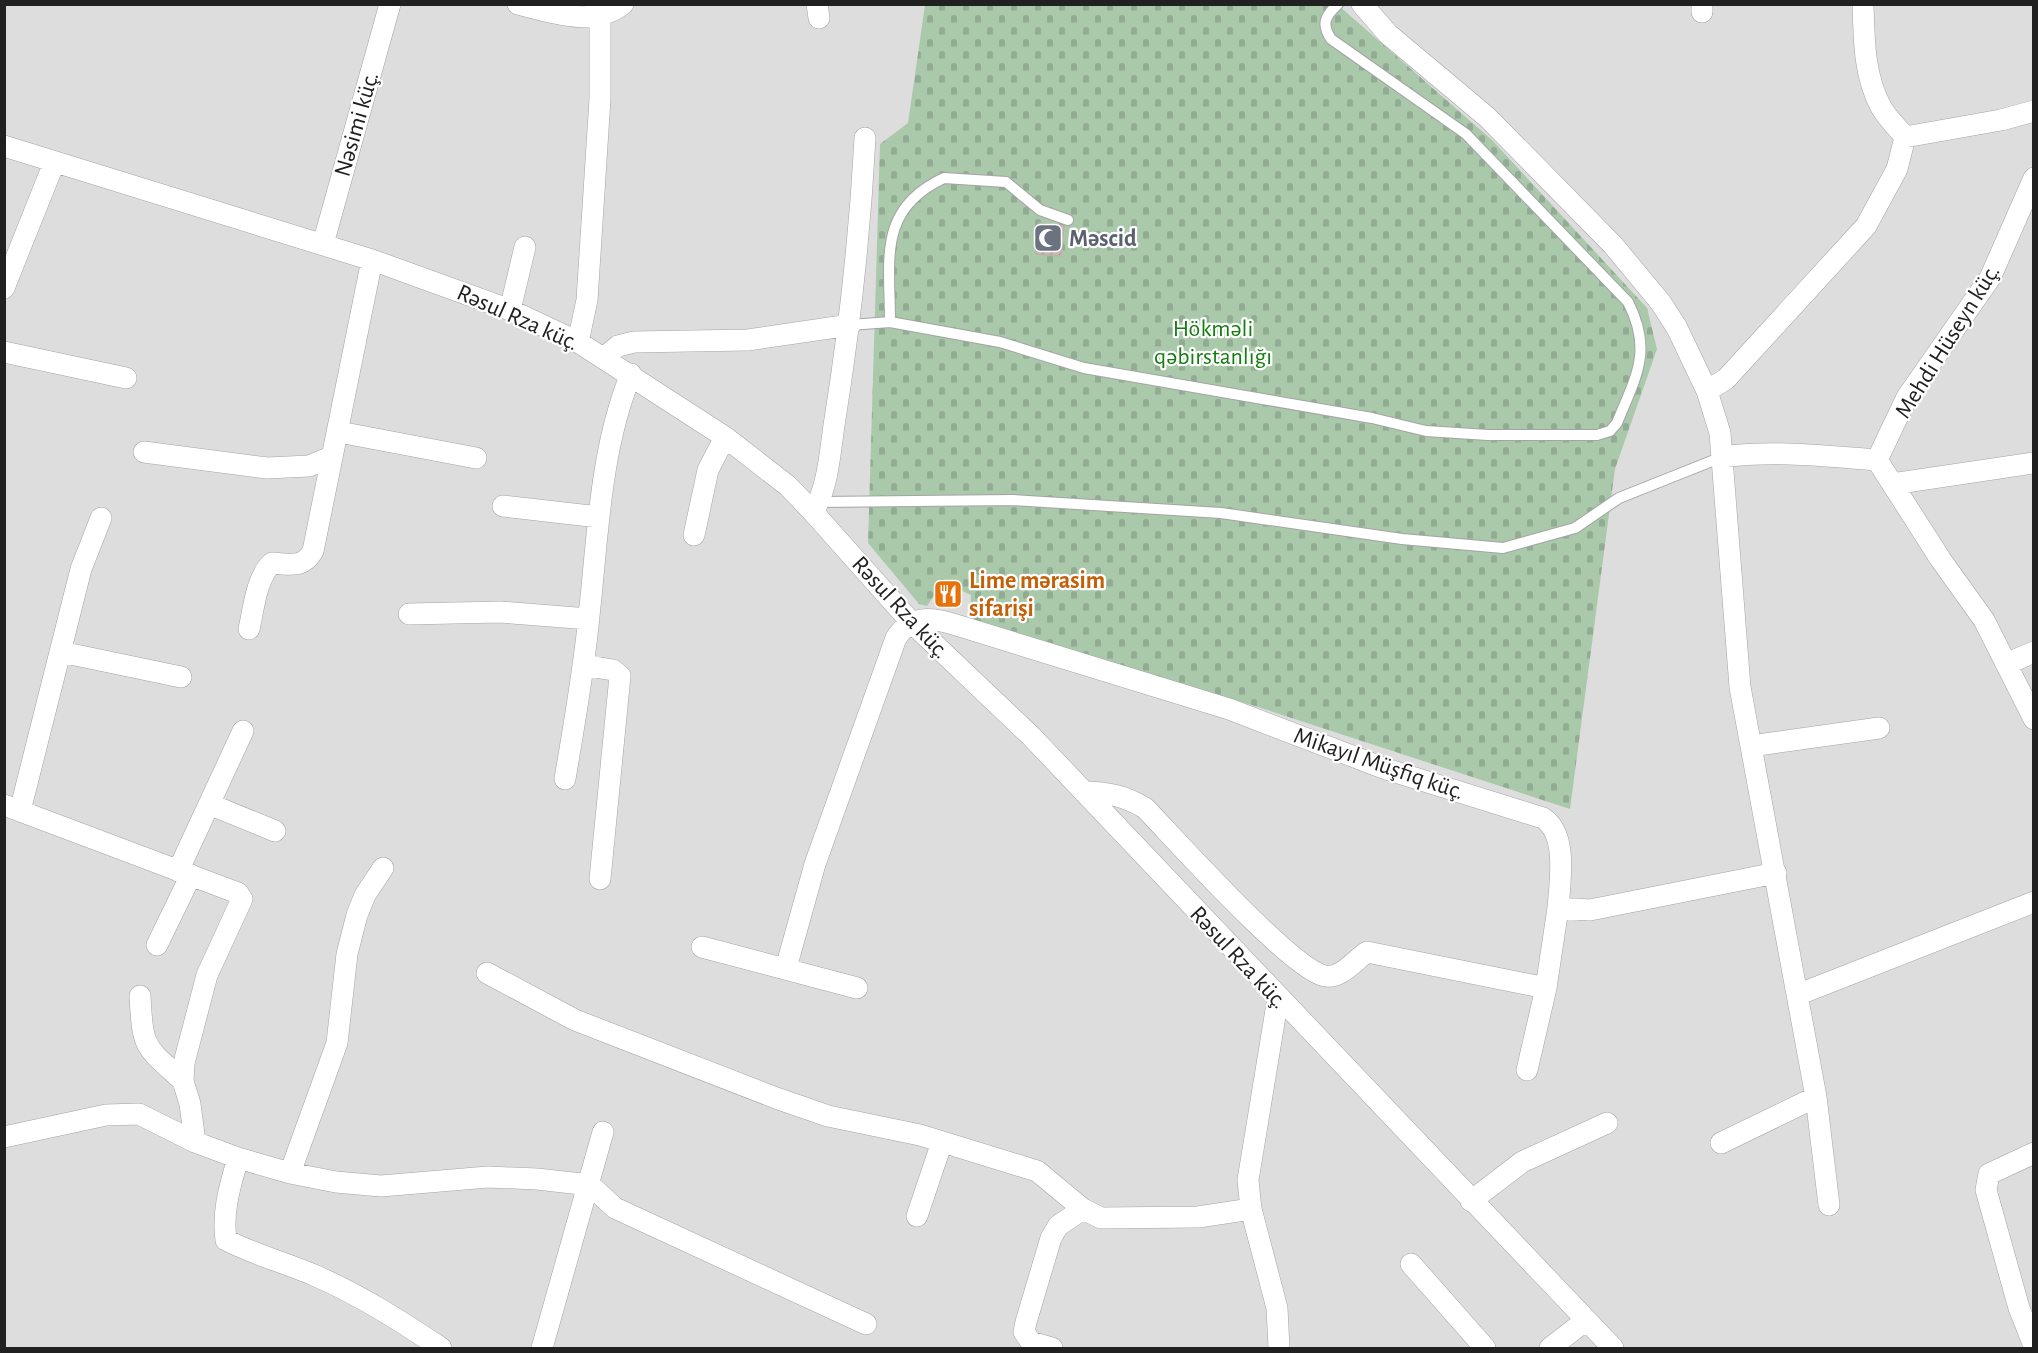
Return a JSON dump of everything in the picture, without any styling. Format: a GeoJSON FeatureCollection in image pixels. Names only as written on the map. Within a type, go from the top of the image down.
{"type":"FeatureCollection","features":[{"type":"Feature","properties":{"kind":"street","name":"Nəsimi küç."},"geometry":{"type":"LineString","coordinates":[[323,244],[390,4]]}},
{"type":"Feature","properties":{"kind":"street"},"geometry":{"type":"LineString","coordinates":[[518,4],[568,16],[600,15],[623,4]]}},
{"type":"Feature","properties":{"kind":"street"},"geometry":{"type":"LineString","coordinates":[[1362,4],[1388,34],[1487,117],[1613,245],[1661,303],[1677,328],[1707,391],[1716,417],[1722,457],[1740,687],[1816,1097],[1829,1205]]}},
{"type":"Feature","properties":{"kind":"street"},"geometry":{"type":"LineString","coordinates":[[1863,4],[1864,48],[1871,83],[1882,108],[1905,137]]}},
{"type":"Feature","properties":{"kind":"street"},"geometry":{"type":"LineString","coordinates":[[578,342],[586,300],[600,99],[600,15]]}},
{"type":"Feature","properties":{"kind":"street"},"geometry":{"type":"LineString","coordinates":[[1905,137],[2001,120],[2034,111]]}},
{"type":"Feature","properties":{"kind":"street"},"geometry":{"type":"LineString","coordinates":[[1707,391],[1726,379],[1866,226],[1897,169],[1905,137]]}},
{"type":"Feature","properties":{"kind":"street"},"geometry":{"type":"LineString","coordinates":[[816,507],[850,325],[860,232],[865,138]]}},
{"type":"Feature","properties":{"kind":"street","name":"Rəsul Rza küç."},"geometry":{"type":"LineString","coordinates":[[4,146],[323,244],[510,310],[605,357],[725,436],[816,507],[911,622],[1031,736],[1613,1348]]}},
{"type":"Feature","properties":{"kind":"street"},"geometry":{"type":"LineString","coordinates":[[4,288],[54,163]]}},
{"type":"Feature","properties":{"kind":"street","name":"Mehdi Hüseyn küç."},"geometry":{"type":"LineString","coordinates":[[1877,460],[1907,397],[1990,278],[2034,178]]}},
{"type":"Feature","properties":{"kind":"street"},"geometry":{"type":"LineString","coordinates":[[510,310],[525,247]]}},
{"type":"Feature","properties":{"kind":"street"},"geometry":{"type":"LineString","coordinates":[[249,629],[266,568],[272,563],[298,565],[308,561],[314,551],[372,260]]}},
{"type":"Feature","properties":{"kind":"street"},"geometry":{"type":"LineString","coordinates":[[605,357],[618,346],[634,342],[748,340],[850,325]]}},
{"type":"Feature","properties":{"kind":"street"},"geometry":{"type":"LineString","coordinates":[[4,352],[126,378]]}},
{"type":"Feature","properties":{"kind":"street"},"geometry":{"type":"LineString","coordinates":[[566,779],[589,619],[599,517],[617,410],[631,374]]}},
{"type":"Feature","properties":{"kind":"street"},"geometry":{"type":"LineString","coordinates":[[339,432],[476,458]]}},
{"type":"Feature","properties":{"kind":"street"},"geometry":{"type":"LineString","coordinates":[[694,535],[708,470],[725,436]]}},
{"type":"Feature","properties":{"kind":"street"},"geometry":{"type":"LineString","coordinates":[[144,452],[267,468],[309,466],[331,457]]}},
{"type":"Feature","properties":{"kind":"street"},"geometry":{"type":"LineString","coordinates":[[1722,457],[1758,452],[1877,460],[1941,560],[1984,620],[2034,719]]}},
{"type":"Feature","properties":{"kind":"street"},"geometry":{"type":"LineString","coordinates":[[1892,484],[2034,463]]}},
{"type":"Feature","properties":{"kind":"street"},"geometry":{"type":"LineString","coordinates":[[503,506],[599,517]]}},
{"type":"Feature","properties":{"kind":"street"},"geometry":{"type":"LineString","coordinates":[[100,518],[81,569],[61,652],[12,808],[238,893],[242,899],[207,975],[194,1018],[183,1081],[190,1104],[195,1142]]}},
{"type":"Feature","properties":{"kind":"street"},"geometry":{"type":"LineString","coordinates":[[409,614],[500,612],[589,619]]}},
{"type":"Feature","properties":{"kind":"street","name":"Mikayıl Müşfiq küç."},"geometry":{"type":"LineString","coordinates":[[911,622],[921,619],[953,624],[1229,709],[1386,769],[1543,818],[1552,824],[1558,835],[1558,908],[1546,988],[1527,1070]]}},
{"type":"Feature","properties":{"kind":"street"},"geometry":{"type":"LineString","coordinates":[[786,968],[815,864],[896,638],[911,622]]}},
{"type":"Feature","properties":{"kind":"street"},"geometry":{"type":"LineString","coordinates":[[61,652],[181,676]]}},
{"type":"Feature","properties":{"kind":"street"},"geometry":{"type":"LineString","coordinates":[[2006,664],[2034,652]]}},
{"type":"Feature","properties":{"kind":"street"},"geometry":{"type":"LineString","coordinates":[[583,665],[613,670],[620,676],[600,879]]}},
{"type":"Feature","properties":{"kind":"street"},"geometry":{"type":"LineString","coordinates":[[1751,746],[1880,728]]}},
{"type":"Feature","properties":{"kind":"street"},"geometry":{"type":"LineString","coordinates":[[157,945],[209,804],[243,731]]}},
{"type":"Feature","properties":{"kind":"street"},"geometry":{"type":"LineString","coordinates":[[1084,792],[1101,792],[1127,798],[1144,808],[1288,955],[1324,976],[1334,976],[1342,972],[1368,952],[1546,988]]}},
{"type":"Feature","properties":{"kind":"street"},"geometry":{"type":"LineString","coordinates":[[209,804],[275,831]]}},
{"type":"Feature","properties":{"kind":"street"},"geometry":{"type":"LineString","coordinates":[[290,1173],[337,1043],[347,954],[357,915],[365,895],[383,868]]}},
{"type":"Feature","properties":{"kind":"street"},"geometry":{"type":"LineString","coordinates":[[1558,908],[1590,910],[1776,873]]}},
{"type":"Feature","properties":{"kind":"street"},"geometry":{"type":"LineString","coordinates":[[1797,995],[2034,902]]}},
{"type":"Feature","properties":{"kind":"street"},"geometry":{"type":"LineString","coordinates":[[702,947],[856,988]]}},
{"type":"Feature","properties":{"kind":"street"},"geometry":{"type":"LineString","coordinates":[[487,974],[575,1020],[776,1098],[828,1116],[942,1142],[1037,1171],[1083,1209],[1101,1218],[1117,1220],[1198,1217],[1251,1209]]}},
{"type":"Feature","properties":{"kind":"street"},"geometry":{"type":"LineString","coordinates":[[140,996],[142,1034],[146,1047],[183,1081]]}},
{"type":"Feature","properties":{"kind":"street"},"geometry":{"type":"LineString","coordinates":[[1278,998],[1248,1180],[1251,1209],[1277,1308],[1279,1348]]}},
{"type":"Feature","properties":{"kind":"street"},"geometry":{"type":"LineString","coordinates":[[1721,1143],[1816,1097]]}},
{"type":"Feature","properties":{"kind":"street"},"geometry":{"type":"LineString","coordinates":[[4,1137],[106,1115],[139,1114],[195,1142],[238,1158],[290,1173],[336,1182],[381,1186],[488,1177],[590,1185],[615,1208],[866,1324]]}},
{"type":"Feature","properties":{"kind":"street"},"geometry":{"type":"LineString","coordinates":[[1471,1201],[1522,1162],[1607,1123]]}},
{"type":"Feature","properties":{"kind":"street"},"geometry":{"type":"LineString","coordinates":[[543,1348],[603,1132]]}},
{"type":"Feature","properties":{"kind":"street"},"geometry":{"type":"LineString","coordinates":[[917,1216],[942,1142]]}},
{"type":"Feature","properties":{"kind":"street"},"geometry":{"type":"LineString","coordinates":[[2034,1153],[1989,1174],[1986,1190],[2019,1308],[2034,1346]]}},
{"type":"Feature","properties":{"kind":"street"},"geometry":{"type":"LineString","coordinates":[[238,1158],[226,1201],[224,1221],[226,1240],[247,1251],[317,1276],[407,1325],[441,1348]]}},
{"type":"Feature","properties":{"kind":"street"},"geometry":{"type":"LineString","coordinates":[[1052,1348],[1031,1342],[1024,1332],[1026,1322],[1051,1238],[1058,1226],[1083,1209]]}},
{"type":"Feature","properties":{"kind":"street"},"geometry":{"type":"LineString","coordinates":[[1411,1264],[1485,1348]]}},
{"type":"Feature","properties":{"kind":"street"},"geometry":{"type":"LineString","coordinates":[[1550,1348],[1585,1320]]}},
{"type":"Feature","properties":{"kind":"lane"},"geometry":{"type":"LineString","coordinates":[[850,325],[890,322],[1000,342],[1084,368],[1372,418],[1426,431],[1488,435],[1597,435],[1610,431],[1617,423],[1640,360],[1642,337],[1628,302],[1466,134],[1331,39],[1325,30],[1324,21],[1328,13],[1338,4]]}},
{"type":"Feature","properties":{"kind":"lane"},"geometry":{"type":"LineString","coordinates":[[890,322],[890,243],[894,224],[901,210],[934,182],[944,178],[1006,182],[1041,210],[1068,220]]}},
{"type":"Feature","properties":{"kind":"lane"},"geometry":{"type":"LineString","coordinates":[[816,507],[1013,500],[1221,513],[1402,539],[1503,548],[1575,528],[1619,498],[1722,457]]}},
{"type":"Feature","properties":{"kind":"shaded area"},"geometry":{"type":"Polygon","coordinates":[[[5,5],[2033,5],[2033,1348],[5,1348],[5,5]]]}},
{"type":"Feature","properties":{"kind":"green space","name":"Hökməli qəbirstanlığı"},"geometry":{"type":"Polygon","coordinates":[[[925,5],[1338,5],[1492,140],[1647,308],[1657,349],[1615,469],[1570,809],[1258,707],[970,620],[971,595],[943,582],[927,606],[919,604],[868,543],[880,144],[908,123],[925,5]]]}},
{"type":"Feature","properties":{"kind":"building"},"geometry":{"type":"Polygon","coordinates":[[[1039,223],[1064,226],[1061,256],[1036,254],[1039,223]]]}},
{"type":"Feature","properties":{"kind":"building"},"geometry":{"type":"Polygon","coordinates":[[[943,586],[960,591],[955,605],[938,600],[943,586]]]}},
{"type":"Feature","properties":{"kind":"place","name":"Məscid"},"geometry":{"type":"Point","coordinates":[1048,238]}},
{"type":"Feature","properties":{"kind":"place","name":"Lime mərasim sifarişi"},"geometry":{"type":"Point","coordinates":[948,594]}}]}
